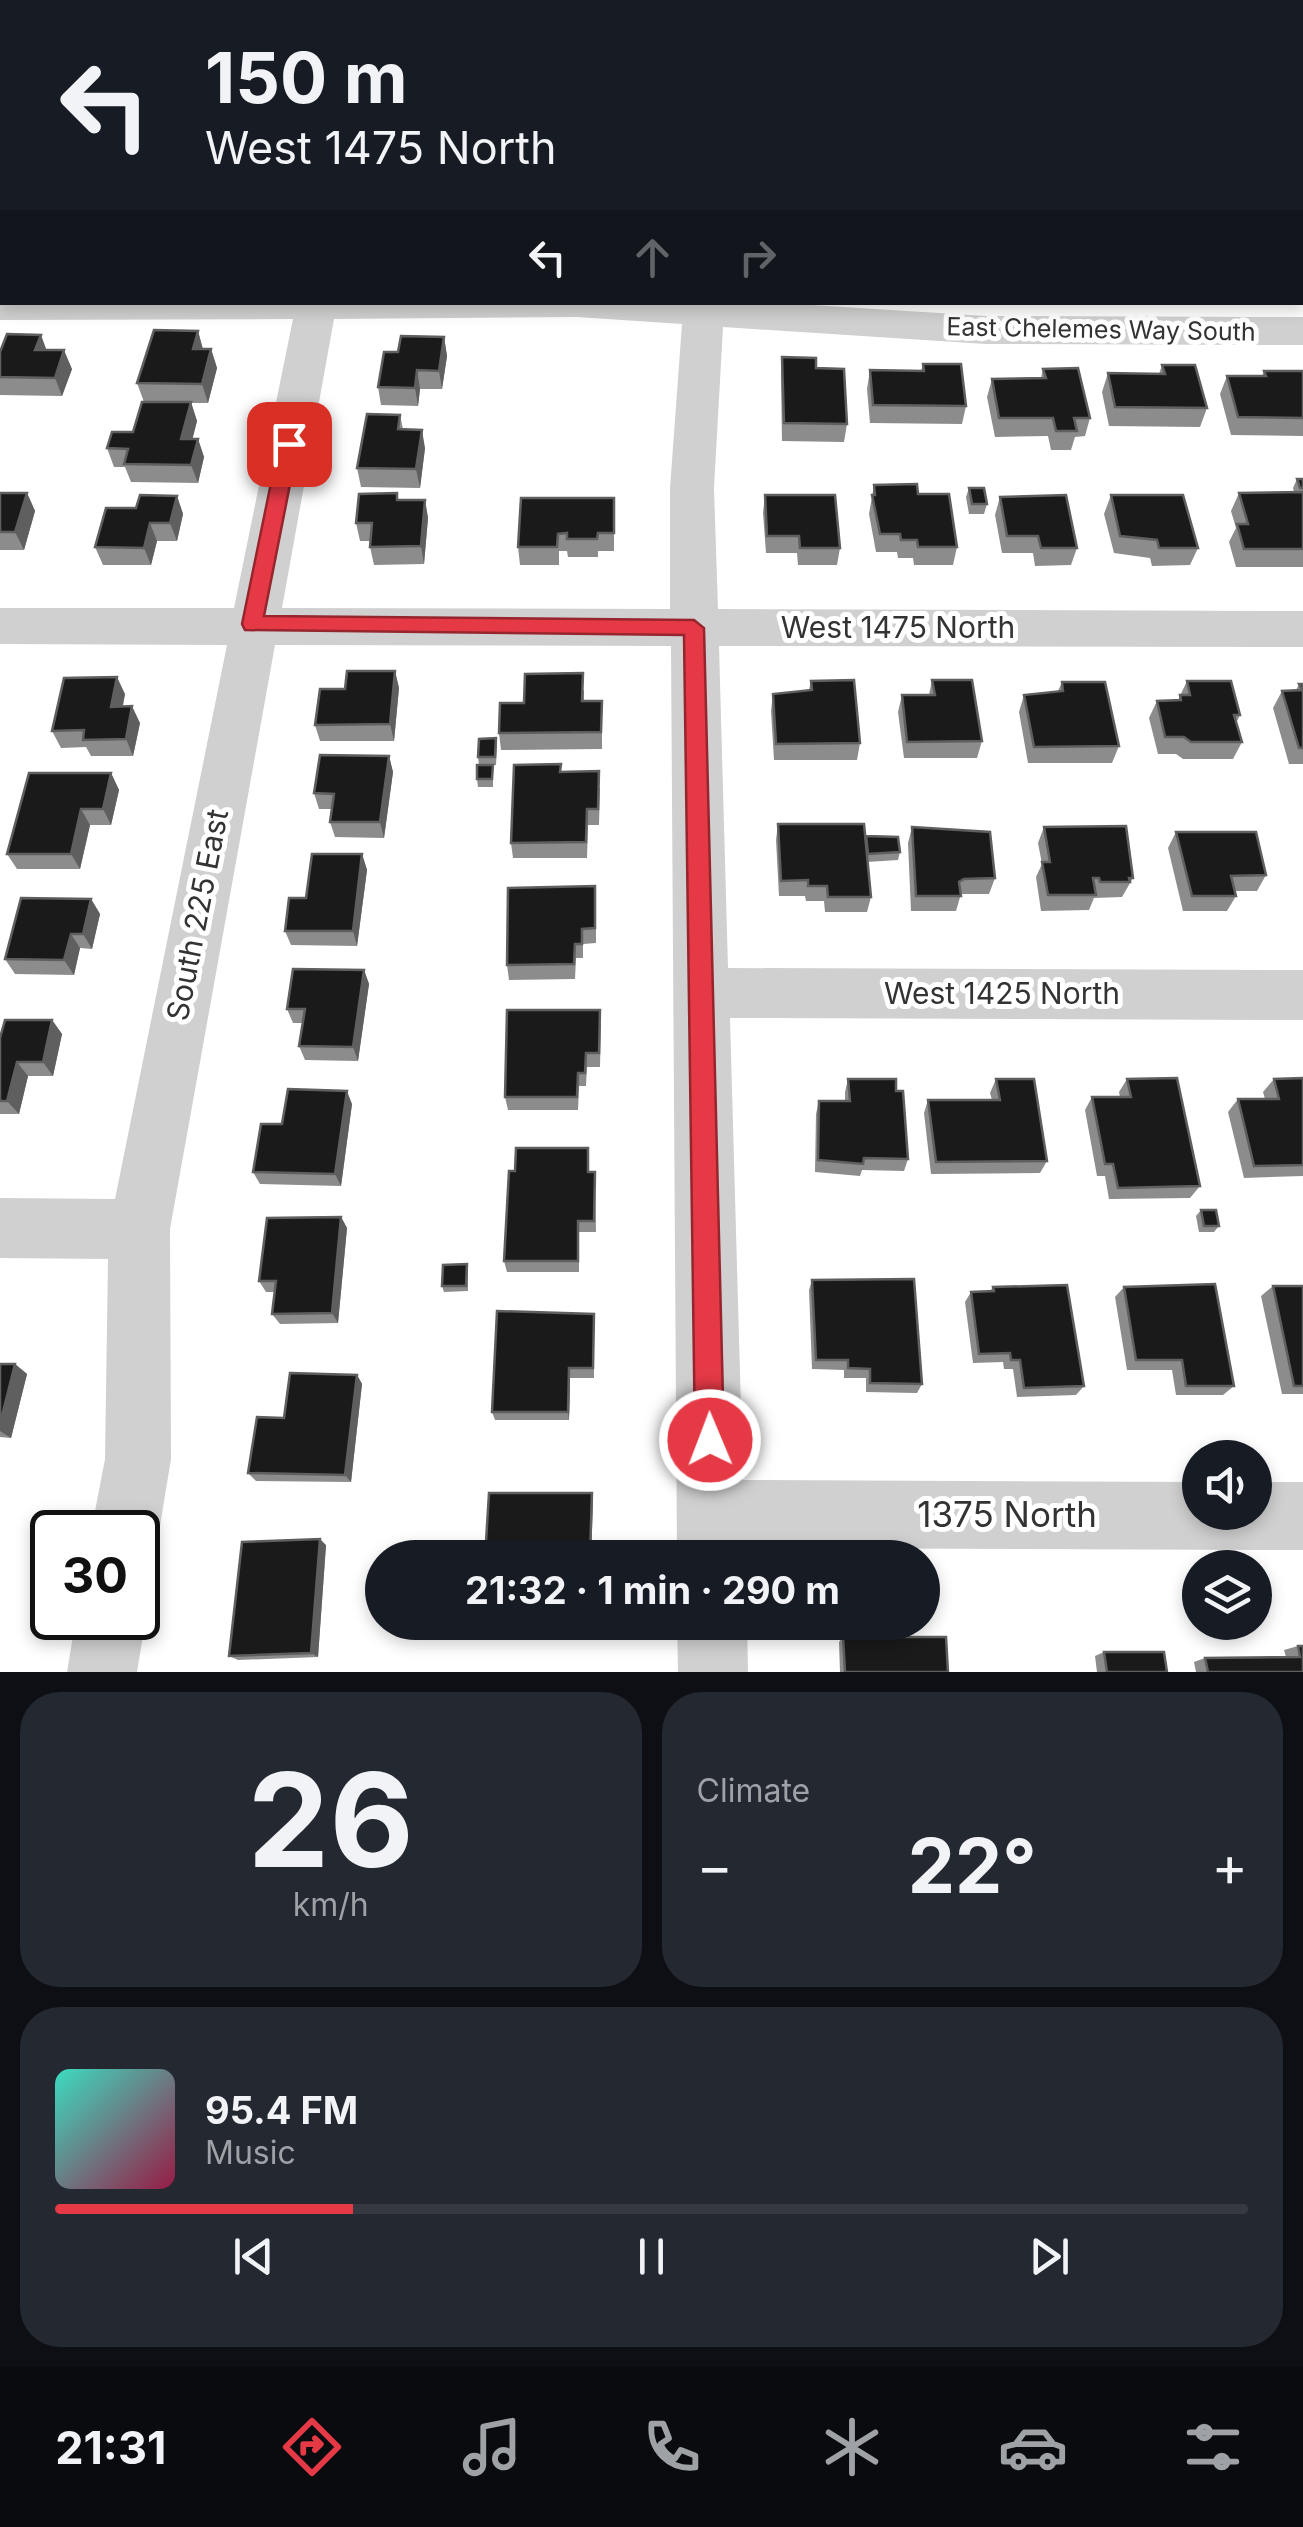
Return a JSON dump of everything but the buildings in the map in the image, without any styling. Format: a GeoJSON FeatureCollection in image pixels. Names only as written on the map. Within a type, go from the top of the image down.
{"type":"FeatureCollection","features":[{"type":"Feature","properties":{"kind":"street","name":"East Chelemes Way South"},"geometry":{"type":"LineString","coordinates":[[0,306],[158,305]]}},
{"type":"Feature","properties":{"kind":"street","name":"South 225 East"},"geometry":{"type":"LineString","coordinates":[[130,1510],[138,1460],[139,1228],[316,305]]}},
{"type":"Feature","properties":{"kind":"street","name":"East Chelemes Way South"},"geometry":{"type":"LineString","coordinates":[[609,305],[705,308],[986,330],[1303,331]]}},
{"type":"Feature","properties":{"kind":"street"},"geometry":{"type":"LineString","coordinates":[[705,308],[692,488],[711,1536]]}},
{"type":"Feature","properties":{"kind":"street","name":"West 1475 North"},"geometry":{"type":"LineString","coordinates":[[0,626],[1303,629]]}},
{"type":"Feature","properties":{"kind":"street","name":"West 1425 North"},"geometry":{"type":"LineString","coordinates":[[702,993],[1303,995]]}},
{"type":"Feature","properties":{"kind":"street"},"geometry":{"type":"LineString","coordinates":[[0,1228],[139,1228]]}},
{"type":"Feature","properties":{"kind":"street","name":"1375 North"},"geometry":{"type":"LineString","coordinates":[[711,1536],[1303,1516]]}},
{"type":"Feature","properties":{"kind":"street"},"geometry":{"type":"LineString","coordinates":[[102,1672],[107,1640]]}},
{"type":"Feature","properties":{"kind":"street"},"geometry":{"type":"LineString","coordinates":[[712,1640],[713,1672]]}},
{"type":"Feature","properties":{"kind":"route"},"geometry":{"type":"LineString","coordinates":[[289,444],[252,624],[694,628],[710,1440]]}}]}
